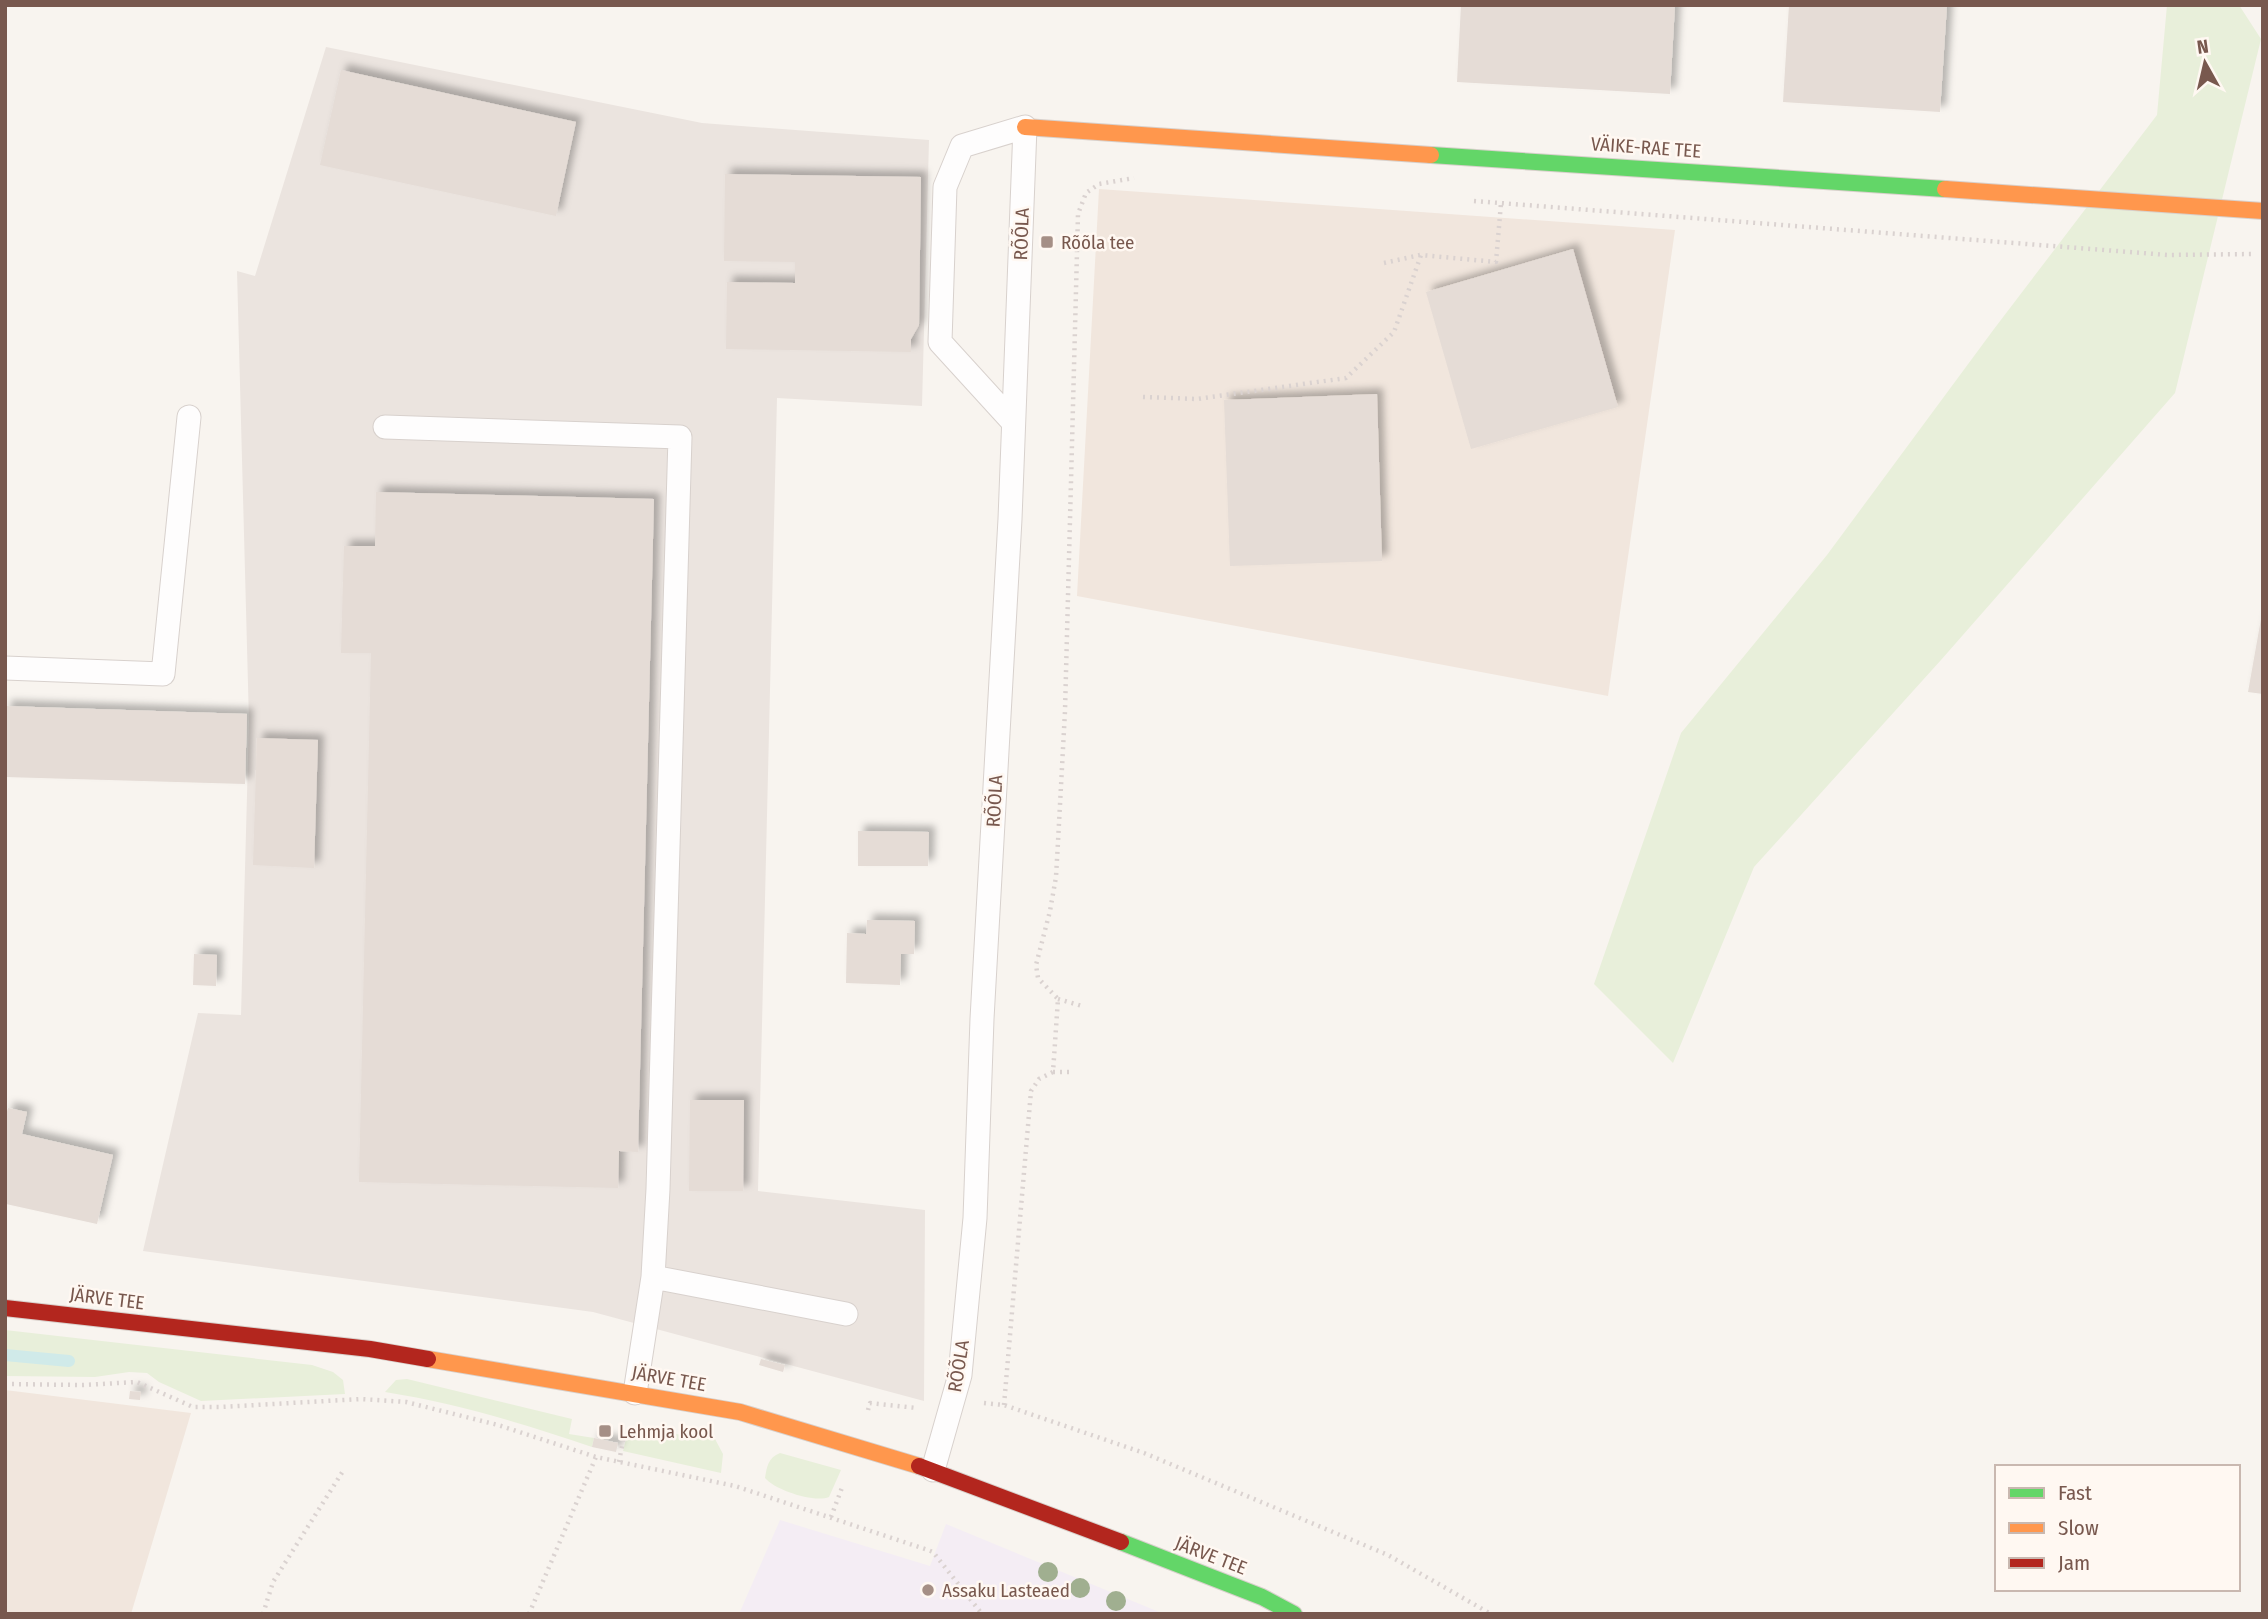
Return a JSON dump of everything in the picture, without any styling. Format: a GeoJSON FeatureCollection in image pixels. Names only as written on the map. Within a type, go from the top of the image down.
{"type":"FeatureCollection","features":[{"type":"Feature","properties":{"kind":"street","name":"VÄIKE-RAE TEE"},"geometry":{"type":"LineString","coordinates":[[1025,127],[2263,211]]}},
{"type":"Feature","properties":{"kind":"street","name":"JÄRVE TEE"},"geometry":{"type":"LineString","coordinates":[[5,1308],[370,1349],[635,1392],[756,1416],[933,1470],[1262,1597],[1294,1614]]}},
{"type":"Feature","properties":{"kind":"lane","name":"RÕÕLA"},"geometry":{"type":"LineString","coordinates":[[933,1470],[960,1375],[975,1218],[982,1019],[1013,422],[1025,127]]}},
{"type":"Feature","properties":{"kind":"lane"},"geometry":{"type":"LineString","coordinates":[[1013,422],[940,342],[945,187],[962,146],[1025,127]]}},
{"type":"Feature","properties":{"kind":"lane"},"geometry":{"type":"LineString","coordinates":[[5,668],[163,674],[189,417]]}},
{"type":"Feature","properties":{"kind":"lane"},"geometry":{"type":"LineString","coordinates":[[385,426],[680,437],[659,1161],[653,1277],[635,1392]]}},
{"type":"Feature","properties":{"kind":"lane"},"geometry":{"type":"LineString","coordinates":[[653,1277],[846,1314]]}},
{"type":"Feature","properties":{"kind":"path"},"geometry":{"type":"LineString","coordinates":[[1082,1006],[1058,999],[1038,978],[1036,965],[1050,911],[1058,842],[1065,711],[1078,214],[1086,194],[1099,184],[1129,177],[1143,178]]}},
{"type":"Feature","properties":{"kind":"path"},"geometry":{"type":"LineString","coordinates":[[1461,200],[2168,255],[2263,253]]}},
{"type":"Feature","properties":{"kind":"path"},"geometry":{"type":"LineString","coordinates":[[1384,263],[1421,255],[1496,262],[1502,203]]}},
{"type":"Feature","properties":{"kind":"path"},"geometry":{"type":"LineString","coordinates":[[1143,397],[1197,399],[1346,378],[1394,332],[1421,255]]}},
{"type":"Feature","properties":{"kind":"path"},"geometry":{"type":"LineString","coordinates":[[1053,1072],[1058,999]]}},
{"type":"Feature","properties":{"kind":"path"},"geometry":{"type":"LineString","coordinates":[[1004,1405],[1031,1091],[1040,1079],[1053,1072],[1073,1072]]}},
{"type":"Feature","properties":{"kind":"path"},"geometry":{"type":"LineString","coordinates":[[5,1384],[83,1385],[137,1382],[193,1406],[221,1407],[361,1399],[406,1402],[498,1425],[596,1457],[735,1486],[933,1552],[982,1614]]}},
{"type":"Feature","properties":{"kind":"path"},"geometry":{"type":"LineString","coordinates":[[867,1412],[870,1403],[929,1410],[972,1402],[1004,1405],[1144,1453],[1388,1555],[1491,1614]]}},
{"type":"Feature","properties":{"kind":"path"},"geometry":{"type":"LineString","coordinates":[[615,1433],[624,1435],[620,1462]]}},
{"type":"Feature","properties":{"kind":"path"},"geometry":{"type":"LineString","coordinates":[[529,1614],[596,1457]]}},
{"type":"Feature","properties":{"kind":"path"},"geometry":{"type":"LineString","coordinates":[[263,1614],[273,1582],[343,1471]]}},
{"type":"Feature","properties":{"kind":"path"},"geometry":{"type":"LineString","coordinates":[[831,1517],[844,1484]]}},
{"type":"Feature","properties":{"kind":"shaded area"},"geometry":{"type":"Polygon","coordinates":[[[326,47],[702,123],[929,140],[922,406],[777,398],[758,1191],[925,1210],[924,1401],[593,1312],[143,1251],[198,1013],[241,1015],[249,722],[237,271],[255,276],[326,47]]]}},
{"type":"Feature","properties":{"kind":"shaded area"},"geometry":{"type":"Polygon","coordinates":[[[1099,189],[1675,230],[1608,696],[1077,596],[1099,189]]]}},
{"type":"Feature","properties":{"kind":"shaded area"},"geometry":{"type":"Polygon","coordinates":[[[5,1390],[191,1413],[131,1614],[5,1614],[5,1390]]]}},
{"type":"Feature","properties":{"kind":"shaded area","name":"Assaku Lasteaed"},"geometry":{"type":"Polygon","coordinates":[[[780,1520],[930,1566],[946,1524],[1164,1614],[739,1614],[780,1520]]]}},
{"type":"Feature","properties":{"kind":"green space"},"geometry":{"type":"Polygon","coordinates":[[[2167,5],[2239,5],[2261,39],[2175,393],[1941,660],[1754,867],[1673,1063],[1594,984],[1681,733],[1827,555],[2157,115],[2167,5]]]}},
{"type":"Feature","properties":{"kind":"green space"},"geometry":{"type":"Polygon","coordinates":[[[5,1330],[312,1365],[333,1372],[343,1380],[345,1394],[201,1401],[159,1382],[147,1373],[129,1372],[95,1377],[5,1376],[5,1330]]]}},
{"type":"Feature","properties":{"kind":"green space"},"geometry":{"type":"Polygon","coordinates":[[[407,1379],[572,1419],[569,1434],[594,1438],[592,1447],[490,1415],[385,1392],[396,1380],[407,1379]]]}},
{"type":"Feature","properties":{"kind":"green space"},"geometry":{"type":"Polygon","coordinates":[[[635,1428],[669,1435],[693,1433],[715,1439],[723,1454],[721,1473],[623,1451],[626,1439],[632,1439],[635,1428]]]}},
{"type":"Feature","properties":{"kind":"green space"},"geometry":{"type":"Polygon","coordinates":[[[780,1453],[841,1470],[829,1497],[805,1497],[770,1483],[765,1478],[767,1466],[773,1457],[780,1453]]]}},
{"type":"Feature","properties":{"kind":"building"},"geometry":{"type":"Polygon","coordinates":[[[1461,5],[1675,5],[1670,94],[1457,82],[1461,5]]]}},
{"type":"Feature","properties":{"kind":"building"},"geometry":{"type":"Polygon","coordinates":[[[1789,5],[1947,5],[1940,112],[1783,102],[1789,5]]]}},
{"type":"Feature","properties":{"kind":"building"},"geometry":{"type":"Polygon","coordinates":[[[341,70],[576,122],[556,216],[320,165],[341,70]]]}},
{"type":"Feature","properties":{"kind":"building"},"geometry":{"type":"Polygon","coordinates":[[[725,174],[921,177],[919,325],[911,339],[911,352],[726,349],[727,282],[795,283],[795,262],[724,261],[725,174]]]}},
{"type":"Feature","properties":{"kind":"building"},"geometry":{"type":"Polygon","coordinates":[[[1573,249],[1618,407],[1471,449],[1426,292],[1573,249]]]}},
{"type":"Feature","properties":{"kind":"building"},"geometry":{"type":"Polygon","coordinates":[[[1377,394],[1382,561],[1230,566],[1224,400],[1377,394]]]}},
{"type":"Feature","properties":{"kind":"building"},"geometry":{"type":"Polygon","coordinates":[[[376,492],[654,499],[638,1152],[619,1151],[618,1188],[359,1182],[371,653],[341,653],[344,546],[375,546],[376,492]]]}},
{"type":"Feature","properties":{"kind":"building"},"geometry":{"type":"Polygon","coordinates":[[[2263,619],[2263,694],[2248,692],[2263,619]]]}},
{"type":"Feature","properties":{"kind":"building"},"geometry":{"type":"Polygon","coordinates":[[[5,706],[247,714],[245,784],[5,777],[5,706]]]}},
{"type":"Feature","properties":{"kind":"building"},"geometry":{"type":"Polygon","coordinates":[[[257,738],[318,740],[314,868],[253,865],[257,738]]]}},
{"type":"Feature","properties":{"kind":"building"},"geometry":{"type":"Polygon","coordinates":[[[858,831],[929,832],[928,866],[858,866],[858,831]]]}},
{"type":"Feature","properties":{"kind":"building"},"geometry":{"type":"Polygon","coordinates":[[[867,920],[915,921],[914,954],[901,954],[900,985],[846,983],[847,933],[866,934],[867,920]]]}},
{"type":"Feature","properties":{"kind":"building"},"geometry":{"type":"Polygon","coordinates":[[[194,954],[217,955],[216,986],[193,985],[194,954]]]}},
{"type":"Feature","properties":{"kind":"building"},"geometry":{"type":"Polygon","coordinates":[[[690,1100],[744,1100],[743,1191],[689,1191],[690,1100]]]}},
{"type":"Feature","properties":{"kind":"building"},"geometry":{"type":"Polygon","coordinates":[[[8,1108],[27,1112],[22,1134],[113,1155],[97,1224],[6,1204],[5,1119],[8,1108]]]}},
{"type":"Feature","properties":{"kind":"building"},"geometry":{"type":"Polygon","coordinates":[[[761,1359],[785,1365],[783,1372],[759,1365],[761,1359]]]}},
{"type":"Feature","properties":{"kind":"building"},"geometry":{"type":"Polygon","coordinates":[[[130,1391],[141,1392],[140,1400],[129,1399],[130,1391]]]}},
{"type":"Feature","properties":{"kind":"building"},"geometry":{"type":"Polygon","coordinates":[[[594,1438],[618,1443],[616,1452],[592,1447],[594,1438]]]}},
{"type":"Feature","properties":{"kind":"waterway"},"geometry":{"type":"LineString","coordinates":[[5,1355],[69,1361]]}},
{"type":"Feature","properties":{"kind":"traffic: fast"},"geometry":{"type":"LineString","coordinates":[[1431,155],[1945,189]]}},
{"type":"Feature","properties":{"kind":"traffic: fast"},"geometry":{"type":"LineString","coordinates":[[1121,1542],[1262,1597],[1294,1614]]}},
{"type":"Feature","properties":{"kind":"traffic: slow"},"geometry":{"type":"LineString","coordinates":[[1025,127],[1431,155]]}},
{"type":"Feature","properties":{"kind":"traffic: slow"},"geometry":{"type":"LineString","coordinates":[[1945,189],[2263,211]]}},
{"type":"Feature","properties":{"kind":"traffic: slow"},"geometry":{"type":"LineString","coordinates":[[428,1359],[740,1412],[919,1466]]}},
{"type":"Feature","properties":{"kind":"traffic: jam"},"geometry":{"type":"LineString","coordinates":[[5,1308],[370,1349],[428,1359]]}},
{"type":"Feature","properties":{"kind":"traffic: jam"},"geometry":{"type":"LineString","coordinates":[[919,1466],[1121,1542]]}},
{"type":"Feature","properties":{"kind":"place","name":"Rõõla tee"},"geometry":{"type":"Point","coordinates":[1047,242]}},
{"type":"Feature","properties":{"kind":"place","name":"Lehmja kool"},"geometry":{"type":"Point","coordinates":[605,1431]}},
{"type":"Feature","properties":{"kind":"place","name":"Assaku Lasteaed"},"geometry":{"type":"Point","coordinates":[928,1590]}}]}
